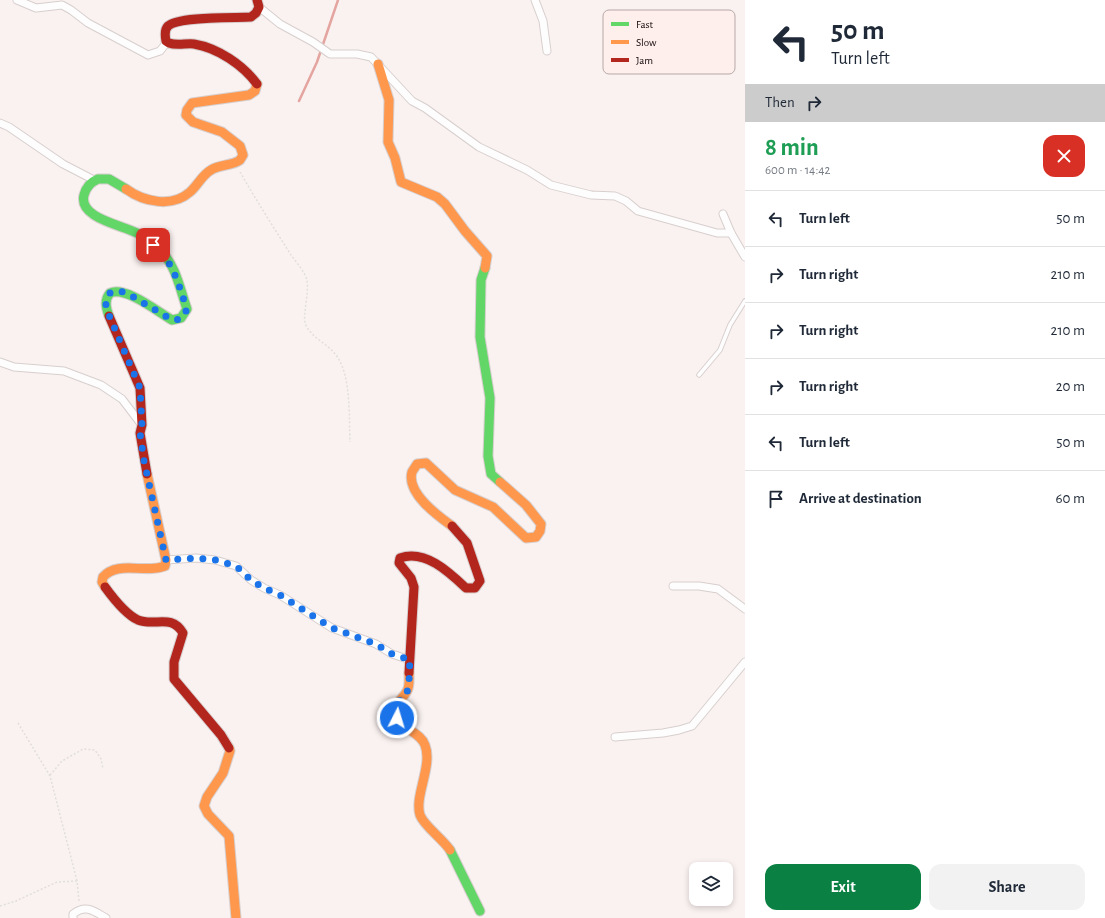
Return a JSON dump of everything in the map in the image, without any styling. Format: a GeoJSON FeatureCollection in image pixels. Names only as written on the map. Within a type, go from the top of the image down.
{"type":"FeatureCollection","features":[{"type":"Feature","properties":{"kind":"street"},"geometry":{"type":"LineString","coordinates":[[17,0],[36,8],[62,5],[88,23],[148,55],[160,51],[167,42]]}},
{"type":"Feature","properties":{"kind":"street"},"geometry":{"type":"LineString","coordinates":[[535,0],[542,22],[547,51]]}},
{"type":"Feature","properties":{"kind":"street"},"geometry":{"type":"LineString","coordinates":[[167,42],[165,38],[168,26],[181,20],[251,17],[256,12],[258,3]]}},
{"type":"Feature","properties":{"kind":"street"},"geometry":{"type":"LineString","coordinates":[[258,3],[280,24],[313,42],[330,54],[357,54],[371,57],[412,101],[425,108],[479,147],[527,170],[551,185],[590,195],[614,196],[626,201],[638,211],[717,233],[731,233]]}},
{"type":"Feature","properties":{"kind":"street"},"geometry":{"type":"LineString","coordinates":[[167,42],[172,44],[192,44],[205,46],[253,76],[257,84],[255,91],[249,96],[192,103],[187,108],[187,118],[191,122],[219,131],[240,145],[244,154],[243,158],[235,164],[223,164],[212,168],[201,178],[188,194],[175,200],[155,201],[145,198],[106,178],[94,180],[86,189],[83,200],[84,206],[96,216],[139,234],[164,254],[170,263],[187,309],[182,318],[179,320],[172,320],[127,293],[120,291],[114,290],[105,301],[106,308],[140,388],[142,425],[140,433],[144,461],[166,560],[165,566],[155,570],[120,567],[114,568],[103,576],[102,581],[103,586],[137,620],[175,623],[181,628],[183,633],[174,662],[174,679],[221,735],[230,751],[223,775],[205,800],[204,806],[206,812],[224,828],[229,836],[236,918]]}},
{"type":"Feature","properties":{"kind":"street"},"geometry":{"type":"LineString","coordinates":[[378,64],[389,100],[388,142],[396,158],[401,182],[437,197],[445,204],[465,231],[487,256],[487,261],[481,280],[480,337],[490,398],[489,470],[491,474],[526,505],[541,524],[540,531],[536,537],[526,538],[493,507],[455,490],[426,463],[417,464],[412,472],[412,480],[417,493],[426,506],[453,527],[467,543],[480,581],[475,588],[466,588],[450,573],[428,560],[413,554],[404,555],[400,558],[399,563],[411,578],[414,587],[408,690],[406,695],[397,702],[395,710],[397,718],[425,744],[427,756],[419,809],[420,817],[424,824],[439,836],[449,849],[480,911]]}},
{"type":"Feature","properties":{"kind":"street"},"geometry":{"type":"LineString","coordinates":[[0,123],[9,127],[63,164],[94,180]]}},
{"type":"Feature","properties":{"kind":"street"},"geometry":{"type":"LineString","coordinates":[[723,214],[731,233],[745,257]]}},
{"type":"Feature","properties":{"kind":"street"},"geometry":{"type":"LineString","coordinates":[[0,362],[14,367],[64,371],[101,385],[122,400],[142,425]]}},
{"type":"Feature","properties":{"kind":"street"},"geometry":{"type":"LineString","coordinates":[[166,560],[215,560],[236,566],[258,584],[280,595],[332,628],[376,644],[392,654],[410,660]]}},
{"type":"Feature","properties":{"kind":"street"},"geometry":{"type":"LineString","coordinates":[[673,586],[699,586],[718,589],[745,609]]}},
{"type":"Feature","properties":{"kind":"street"},"geometry":{"type":"LineString","coordinates":[[616,737],[663,733],[692,726],[745,662]]}},
{"type":"Feature","properties":{"kind":"street"},"geometry":{"type":"LineString","coordinates":[[73,918],[73,914],[80,909],[89,908],[106,918]]}},
{"type":"Feature","properties":{"kind":"lane"},"geometry":{"type":"LineString","coordinates":[[699,375],[720,350],[730,325],[745,301]]}},
{"type":"Feature","properties":{"kind":"path"},"geometry":{"type":"LineString","coordinates":[[235,164],[307,280],[305,321],[308,328],[317,338],[330,348],[339,359],[346,380],[350,442]]}},
{"type":"Feature","properties":{"kind":"path"},"geometry":{"type":"LineString","coordinates":[[18,723],[50,776],[77,881],[80,909]]}},
{"type":"Feature","properties":{"kind":"path"},"geometry":{"type":"LineString","coordinates":[[50,776],[62,761],[83,749],[95,750],[102,759],[103,769]]}},
{"type":"Feature","properties":{"kind":"path"},"geometry":{"type":"LineString","coordinates":[[0,906],[16,901],[56,882],[77,881]]}},
{"type":"Feature","properties":{"kind":"waterway"},"geometry":{"type":"LineString","coordinates":[[299,101],[317,62],[338,0]]}},
{"type":"Feature","properties":{"kind":"traffic: fast"},"geometry":{"type":"LineString","coordinates":[[109,316],[106,301],[110,293],[117,292],[133,296],[172,320],[181,318],[187,309],[174,271],[166,257],[158,248],[150,240],[94,215],[88,210],[84,203],[84,195],[87,187],[98,179],[109,179],[126,189]]}},
{"type":"Feature","properties":{"kind":"traffic: fast"},"geometry":{"type":"LineString","coordinates":[[485,268],[481,280],[480,337],[490,398],[488,456],[491,474],[500,482]]}},
{"type":"Feature","properties":{"kind":"traffic: fast"},"geometry":{"type":"LineString","coordinates":[[450,850],[480,911]]}},
{"type":"Feature","properties":{"kind":"traffic: slow"},"geometry":{"type":"LineString","coordinates":[[378,64],[389,100],[388,142],[395,158],[401,182],[437,197],[445,204],[465,231],[487,256],[485,268]]}},
{"type":"Feature","properties":{"kind":"traffic: slow"},"geometry":{"type":"LineString","coordinates":[[126,189],[133,194],[149,200],[167,202],[175,200],[190,192],[211,170],[240,160],[243,155],[240,146],[222,132],[193,122],[186,115],[187,110],[192,103],[249,95],[255,91],[257,84]]}},
{"type":"Feature","properties":{"kind":"traffic: slow"},"geometry":{"type":"LineString","coordinates":[[452,526],[424,503],[418,496],[411,480],[412,472],[417,464],[426,463],[455,490],[493,507],[526,538],[536,537],[540,531],[541,524],[526,505],[500,482]]}},
{"type":"Feature","properties":{"kind":"traffic: slow"},"geometry":{"type":"LineString","coordinates":[[105,587],[102,582],[103,577],[116,569],[149,569],[165,566],[166,560],[147,474]]}},
{"type":"Feature","properties":{"kind":"traffic: slow"},"geometry":{"type":"LineString","coordinates":[[409,673],[408,689],[398,703],[396,709],[397,717],[400,722],[418,736],[425,745],[427,762],[419,799],[420,815],[425,823],[450,850]]}},
{"type":"Feature","properties":{"kind":"traffic: slow"},"geometry":{"type":"LineString","coordinates":[[229,748],[230,751],[223,773],[207,797],[204,806],[208,814],[229,836],[236,918]]}},
{"type":"Feature","properties":{"kind":"traffic: jam"},"geometry":{"type":"LineString","coordinates":[[257,0],[259,7],[256,13],[251,17],[207,18],[183,21],[168,26],[165,33],[166,41],[169,43],[194,44],[221,53],[245,70],[257,84]]}},
{"type":"Feature","properties":{"kind":"traffic: jam"},"geometry":{"type":"LineString","coordinates":[[109,316],[140,388],[142,425],[140,433],[147,474]]}},
{"type":"Feature","properties":{"kind":"traffic: jam"},"geometry":{"type":"LineString","coordinates":[[409,673],[414,587],[411,578],[399,563],[400,558],[409,556],[427,559],[444,569],[466,588],[475,588],[480,581],[467,543],[452,526]]}},
{"type":"Feature","properties":{"kind":"traffic: jam"},"geometry":{"type":"LineString","coordinates":[[105,587],[128,614],[138,620],[144,622],[168,622],[178,627],[183,633],[174,662],[174,679],[221,735],[229,748]]}},
{"type":"Feature","properties":{"kind":"route"},"geometry":{"type":"LineString","coordinates":[[153,245],[164,254],[170,263],[187,309],[182,318],[179,320],[172,320],[127,293],[120,291],[114,290],[105,301],[106,308],[140,388],[142,425],[140,433],[144,461],[166,560],[196,558],[215,560],[236,566],[251,580],[280,595],[317,620],[332,628],[376,644],[392,654],[410,660],[408,690],[406,695],[397,702],[395,710],[397,718]]}}]}
